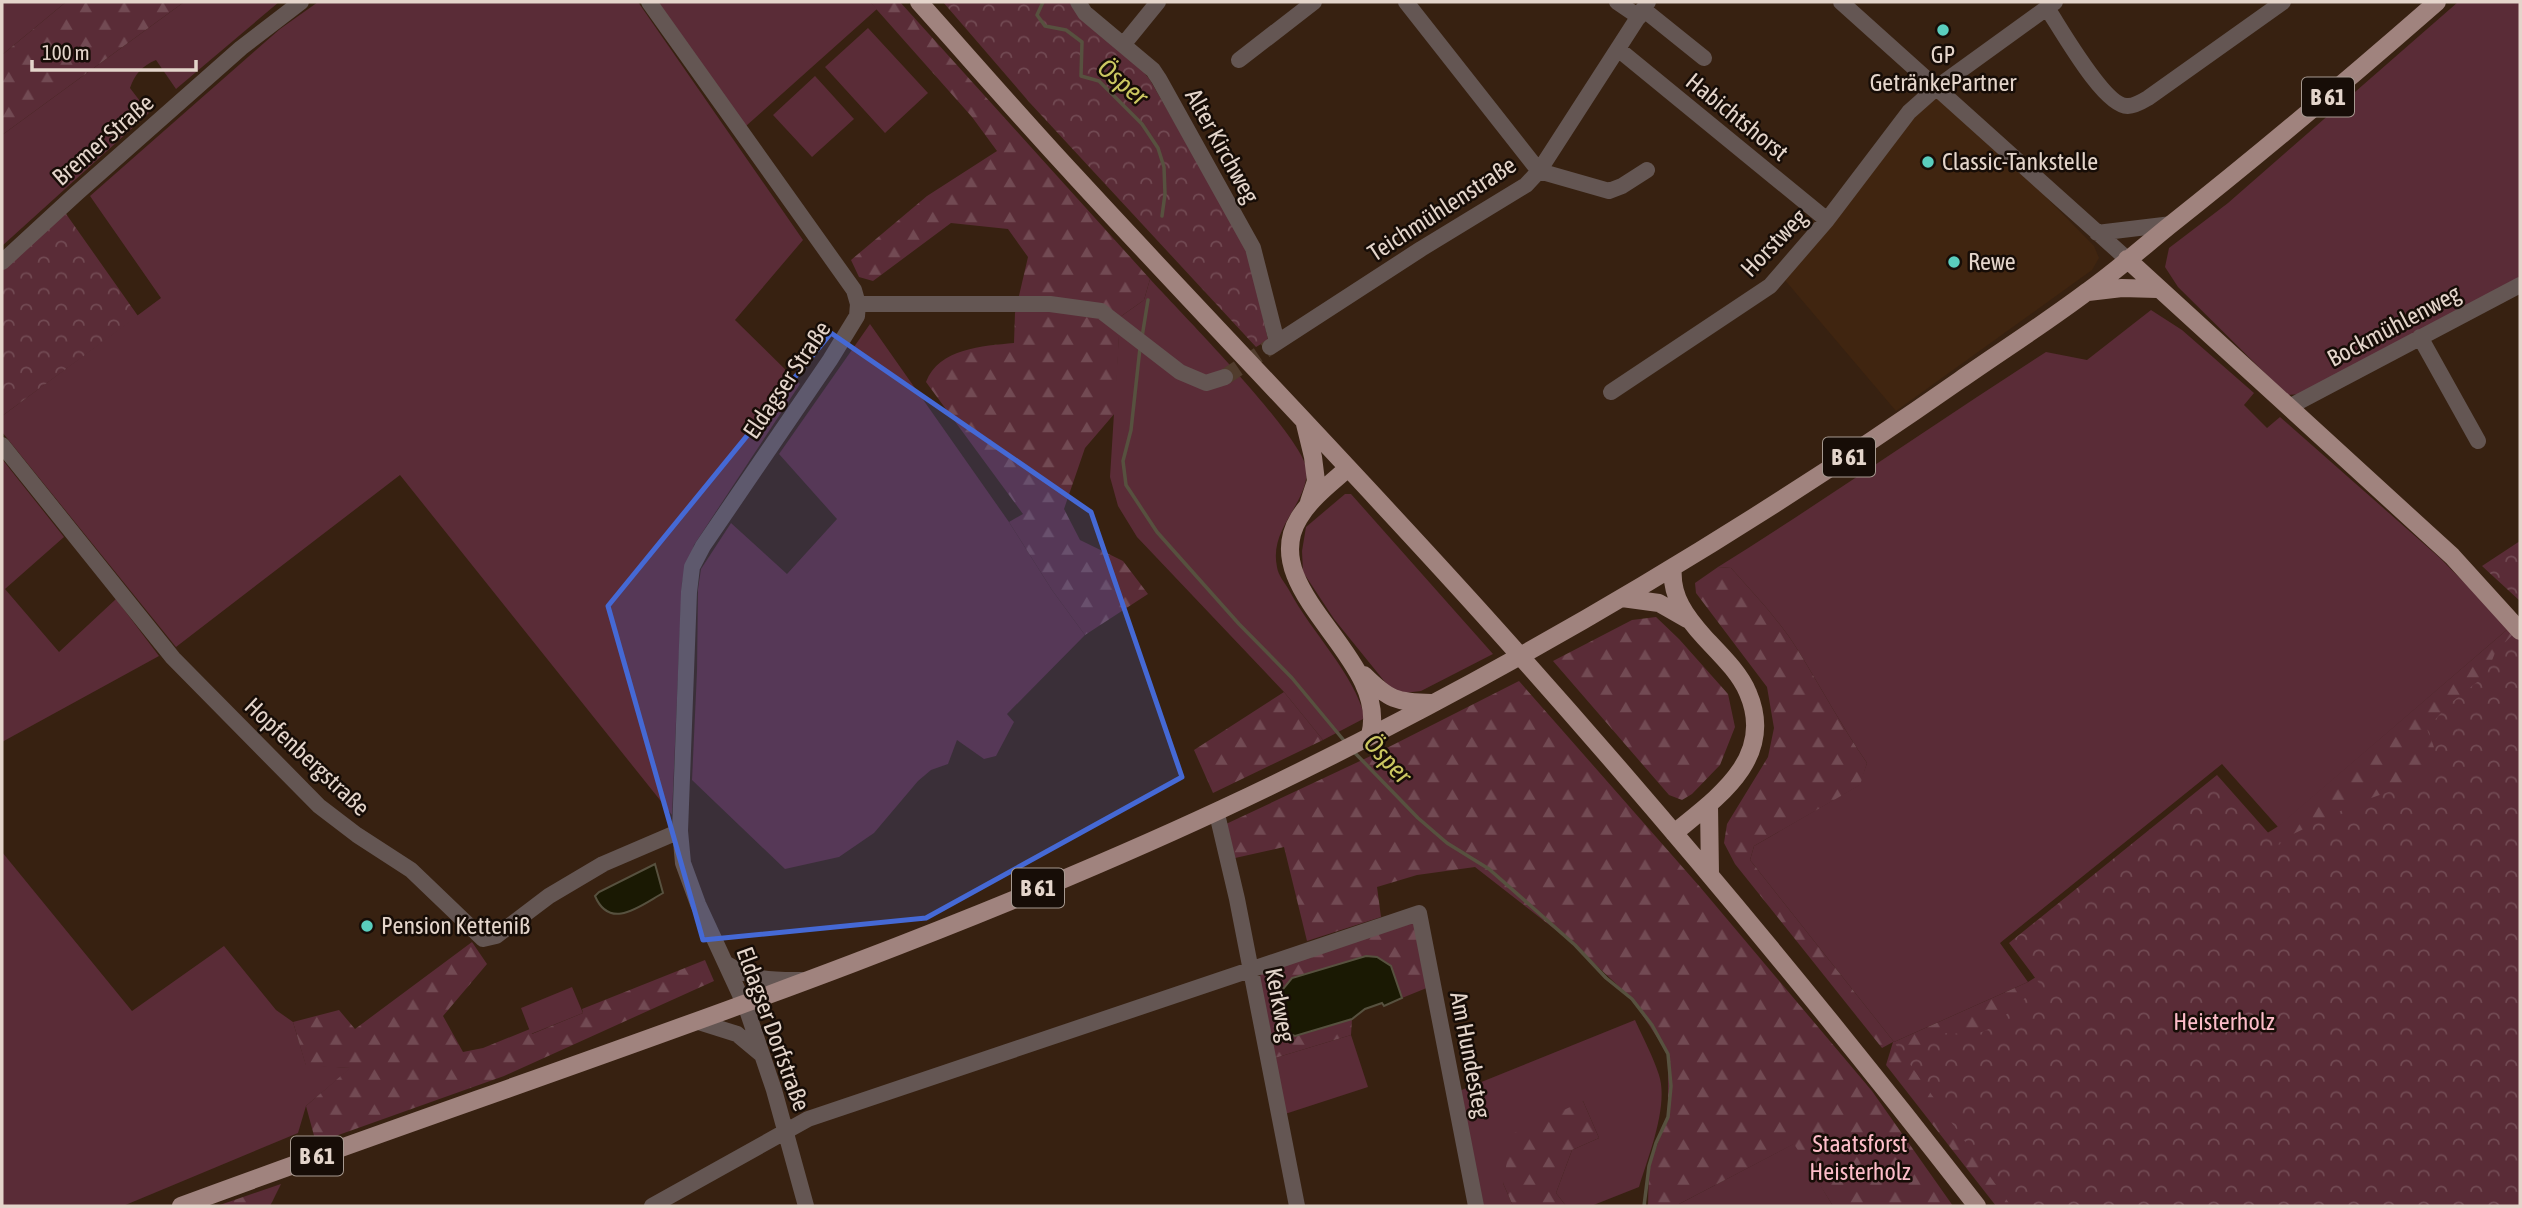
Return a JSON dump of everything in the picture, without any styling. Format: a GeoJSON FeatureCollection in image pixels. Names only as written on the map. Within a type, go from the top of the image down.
{"type":"FeatureCollection","features":[{"type":"Feature","properties":{"kind":"main road"},"geometry":{"type":"LineString","coordinates":[[919,2],[1081,183],[1348,468],[1542,681],[1710,874],[1891,1094],[1977,1206]]}},
{"type":"Feature","properties":{"kind":"main road","name":"B 61"},"geometry":{"type":"LineString","coordinates":[[181,1206],[745,1005],[1041,887],[1216,812],[1433,703],[1622,598],[1860,450],[2088,292],[2340,88],[2437,2]]}},
{"type":"Feature","properties":{"kind":"main road"},"geometry":{"type":"LineString","coordinates":[[2127,259],[2452,556],[2520,631]]}},
{"type":"Feature","properties":{"kind":"main road"},"geometry":{"type":"LineString","coordinates":[[2088,292],[2122,288],[2157,289]]}},
{"type":"Feature","properties":{"kind":"main road"},"geometry":{"type":"LineString","coordinates":[[1304,421],[1314,457],[1316,481],[1308,504],[1292,531],[1290,549],[1293,571],[1302,589],[1354,665],[1370,696],[1374,721],[1368,737]]}},
{"type":"Feature","properties":{"kind":"main road"},"geometry":{"type":"LineString","coordinates":[[1308,504],[1348,468]]}},
{"type":"Feature","properties":{"kind":"main road"},"geometry":{"type":"LineString","coordinates":[[1673,567],[1675,595],[1689,620],[1748,692],[1755,717],[1754,743],[1744,767],[1709,805],[1674,833]]}},
{"type":"Feature","properties":{"kind":"main road"},"geometry":{"type":"LineString","coordinates":[[1622,598],[1659,603],[1689,620]]}},
{"type":"Feature","properties":{"kind":"main road"},"geometry":{"type":"LineString","coordinates":[[1354,665],[1379,690],[1397,701],[1433,703]]}},
{"type":"Feature","properties":{"kind":"main road"},"geometry":{"type":"LineString","coordinates":[[1709,805],[1710,874]]}},
{"type":"Feature","properties":{"kind":"street","name":"Bremer Straße"},"geometry":{"type":"LineString","coordinates":[[2,262],[241,48],[301,2]]}},
{"type":"Feature","properties":{"kind":"street","name":"Eldagser Straße"},"geometry":{"type":"LineString","coordinates":[[649,2],[854,290],[858,304],[857,316],[831,360],[703,546],[692,567],[680,831]]}},
{"type":"Feature","properties":{"kind":"street","name":"Alter Kirchweg"},"geometry":{"type":"LineString","coordinates":[[1078,2],[1085,13],[1153,70],[1159,79],[1253,248],[1273,345]]}},
{"type":"Feature","properties":{"kind":"street"},"geometry":{"type":"LineString","coordinates":[[1123,45],[1158,2]]}},
{"type":"Feature","properties":{"kind":"street"},"geometry":{"type":"LineString","coordinates":[[1239,60],[1314,2]]}},
{"type":"Feature","properties":{"kind":"street"},"geometry":{"type":"LineString","coordinates":[[1406,2],[1539,171],[1609,191],[1647,170]]}},
{"type":"Feature","properties":{"kind":"street"},"geometry":{"type":"LineString","coordinates":[[1617,2],[1643,9],[1704,58]]}},
{"type":"Feature","properties":{"kind":"street"},"geometry":{"type":"LineString","coordinates":[[1840,2],[2127,259]]}},
{"type":"Feature","properties":{"kind":"street"},"geometry":{"type":"LineString","coordinates":[[2051,5],[2100,88],[2115,103],[2129,106],[2148,98],[2283,2]]}},
{"type":"Feature","properties":{"kind":"street","name":"Horstweg"},"geometry":{"type":"LineString","coordinates":[[1611,392],[1781,276],[1909,112],[1936,88],[2051,5]]}},
{"type":"Feature","properties":{"kind":"street","name":"Teichmühlenstraße"},"geometry":{"type":"LineString","coordinates":[[1273,345],[1526,185],[1539,171],[1643,9]]}},
{"type":"Feature","properties":{"kind":"street","name":"Habichtshorst"},"geometry":{"type":"LineString","coordinates":[[1618,50],[1827,220]]}},
{"type":"Feature","properties":{"kind":"street"},"geometry":{"type":"LineString","coordinates":[[2097,233],[2172,224]]}},
{"type":"Feature","properties":{"kind":"street","name":"Bockmühlenweg"},"geometry":{"type":"LineString","coordinates":[[2288,407],[2520,285]]}},
{"type":"Feature","properties":{"kind":"street"},"geometry":{"type":"LineString","coordinates":[[858,304],[1050,304],[1101,311],[1130,332],[1146,348],[1181,372],[1206,383],[1225,377]]}},
{"type":"Feature","properties":{"kind":"street"},"geometry":{"type":"LineString","coordinates":[[2420,337],[2478,441]]}},
{"type":"Feature","properties":{"kind":"street","name":"Hopfenbergstraße"},"geometry":{"type":"LineString","coordinates":[[2,445],[173,658],[319,806],[357,835],[411,870],[483,939],[496,936],[549,896],[603,864],[680,831]]}},
{"type":"Feature","properties":{"kind":"street","name":"Kerkweg"},"geometry":{"type":"LineString","coordinates":[[1216,812],[1237,899],[1297,1206]]}},
{"type":"Feature","properties":{"kind":"street","name":"Eldagser Dorfstraße"},"geometry":{"type":"LineString","coordinates":[[680,831],[683,863],[698,904],[745,1005],[786,1130],[806,1206]]}},
{"type":"Feature","properties":{"kind":"street","name":"Am Hundesteg"},"geometry":{"type":"LineString","coordinates":[[1250,968],[1419,912],[1476,1206]]}},
{"type":"Feature","properties":{"kind":"street"},"geometry":{"type":"LineString","coordinates":[[725,962],[744,975],[765,980],[807,980]]}},
{"type":"Feature","properties":{"kind":"street"},"geometry":{"type":"LineString","coordinates":[[652,1206],[786,1130],[821,1114],[1250,968]]}},
{"type":"Feature","properties":{"kind":"street"},"geometry":{"type":"LineString","coordinates":[[699,1022],[737,1034],[761,1054]]}},
{"type":"Feature","properties":{"kind":"highlighted area"},"geometry":{"type":"Polygon","coordinates":[[[831,333],[1091,512],[1182,777],[926,918],[703,940],[608,606],[831,333]]]}},
{"type":"Feature","properties":{"kind":"shaded area"},"geometry":{"type":"Polygon","coordinates":[[[1937,98],[2040,191],[2094,246],[2099,258],[2092,270],[1896,411],[1784,279],[1916,110],[1937,98]]]}},
{"type":"Feature","properties":{"kind":"shaded area"},"geometry":{"type":"Polygon","coordinates":[[[655,864],[663,893],[635,909],[617,914],[601,906],[595,896],[599,892],[655,864]]]}},
{"type":"Feature","properties":{"kind":"shaded area"},"geometry":{"type":"Polygon","coordinates":[[[1366,956],[1377,957],[1391,966],[1402,998],[1384,1006],[1382,1003],[1365,1009],[1352,1019],[1295,1036],[1281,1031],[1274,1000],[1292,978],[1366,956]]]}},
{"type":"Feature","properties":{"kind":"green space"},"geometry":{"type":"Polygon","coordinates":[[[2,2],[66,2],[2,55],[2,2]]]}},
{"type":"Feature","properties":{"kind":"green space"},"geometry":{"type":"Polygon","coordinates":[[[66,2],[184,2],[2,135],[2,55],[66,2]]]}},
{"type":"Feature","properties":{"kind":"green space"},"geometry":{"type":"Polygon","coordinates":[[[184,2],[279,2],[176,89],[156,60],[143,68],[130,88],[149,113],[2,246],[2,135],[184,2]]]}},
{"type":"Feature","properties":{"kind":"green space"},"geometry":{"type":"Polygon","coordinates":[[[318,2],[638,2],[803,240],[735,320],[800,384],[694,545],[682,582],[672,815],[400,475],[176,647],[2,432],[2,416],[161,298],[90,196],[280,29],[318,2]]]}},
{"type":"Feature","properties":{"kind":"green space"},"geometry":{"type":"Polygon","coordinates":[[[658,2],[870,2],[877,9],[746,126],[658,2]]]}},
{"type":"Feature","properties":{"kind":"green space"},"geometry":{"type":"Polygon","coordinates":[[[870,2],[900,2],[1150,279],[1144,300],[1120,317],[1115,413],[1085,448],[1064,509],[1080,540],[1123,561],[1148,594],[1085,635],[1052,590],[1009,522],[1023,514],[926,382],[932,371],[951,356],[976,348],[1014,343],[1015,313],[1028,257],[1008,229],[951,223],[873,281],[859,277],[851,260],[927,196],[997,151],[972,117],[870,2]]]}},
{"type":"Feature","properties":{"kind":"green space"},"geometry":{"type":"Polygon","coordinates":[[[943,2],[1074,2],[1135,61],[1150,80],[1249,252],[1268,340],[1256,347],[1030,103],[943,2]]]}},
{"type":"Feature","properties":{"kind":"green space"},"geometry":{"type":"Polygon","coordinates":[[[2458,2],[2520,2],[2520,297],[2513,284],[2301,394],[2287,395],[2178,287],[2165,267],[2169,248],[2228,203],[2458,2]]]}},
{"type":"Feature","properties":{"kind":"green space"},"geometry":{"type":"Polygon","coordinates":[[[868,28],[928,93],[885,133],[825,67],[868,28]]]}},
{"type":"Feature","properties":{"kind":"green space"},"geometry":{"type":"Polygon","coordinates":[[[815,76],[854,119],[812,157],[773,115],[815,76]]]}},
{"type":"Feature","properties":{"kind":"green space"},"geometry":{"type":"Polygon","coordinates":[[[64,211],[138,316],[2,416],[2,268],[64,211]]]}},
{"type":"Feature","properties":{"kind":"green space"},"geometry":{"type":"Polygon","coordinates":[[[1150,279],[1265,405],[1302,456],[1307,472],[1305,485],[1278,541],[1278,570],[1298,606],[1352,685],[1365,718],[1323,740],[1284,692],[1137,537],[1118,506],[1110,477],[1120,317],[1144,300],[1150,279]]]}},
{"type":"Feature","properties":{"kind":"green space"},"geometry":{"type":"Polygon","coordinates":[[[2151,310],[2182,330],[2254,393],[2244,405],[2267,428],[2280,417],[2440,558],[2509,628],[2278,827],[2222,764],[2000,943],[2028,982],[1894,1042],[1750,860],[1754,846],[1859,785],[1867,763],[1784,630],[1731,568],[1718,567],[2046,352],[2087,360],[2151,310]]]}},
{"type":"Feature","properties":{"kind":"green space"},"geometry":{"type":"Polygon","coordinates":[[[870,324],[1085,635],[1007,714],[1014,722],[996,756],[984,759],[957,740],[948,764],[931,770],[918,781],[874,833],[839,857],[785,869],[692,780],[698,589],[701,569],[731,523],[787,574],[837,519],[779,454],[870,324]]]}},
{"type":"Feature","properties":{"kind":"green space"},"geometry":{"type":"Polygon","coordinates":[[[2,459],[64,537],[5,589],[59,652],[116,599],[159,656],[2,742],[2,459]]]}},
{"type":"Feature","properties":{"kind":"green space"},"geometry":{"type":"Polygon","coordinates":[[[1345,494],[1351,494],[1493,654],[1421,691],[1404,693],[1389,687],[1334,619],[1303,572],[1302,551],[1306,527],[1345,494]]]}},
{"type":"Feature","properties":{"kind":"green space"},"geometry":{"type":"Polygon","coordinates":[[[2520,541],[2520,601],[2482,566],[2520,541]]]}},
{"type":"Feature","properties":{"kind":"green space","name":"Heisterholz"},"geometry":{"type":"Polygon","coordinates":[[[1718,567],[1731,568],[1784,630],[1867,763],[1860,785],[1754,846],[1750,860],[1894,1042],[2028,982],[2277,827],[2509,628],[2520,642],[2520,1206],[1996,1206],[1886,1065],[1893,1042],[1882,1048],[1735,864],[1724,843],[1727,824],[1768,757],[1774,728],[1767,687],[1696,593],[1695,583],[1718,567]]]}},
{"type":"Feature","properties":{"kind":"green space"},"geometry":{"type":"Polygon","coordinates":[[[1656,617],[1728,694],[1735,727],[1720,765],[1692,794],[1682,800],[1669,795],[1553,661],[1632,620],[1656,617]]]}},
{"type":"Feature","properties":{"kind":"green space","name":"Heisterholz"},"geometry":{"type":"Polygon","coordinates":[[[2520,627],[2520,1206],[2011,1206],[1894,1042],[1922,1049],[1941,1033],[1982,1032],[1991,1028],[2042,987],[2009,943],[2217,775],[2279,845],[2285,838],[2357,803],[2425,779],[2436,761],[2435,749],[2427,729],[2447,706],[2486,675],[2495,653],[2520,627]]]}},
{"type":"Feature","properties":{"kind":"green space","name":"Staatsforst Heisterholz"},"geometry":{"type":"Polygon","coordinates":[[[1519,681],[1700,887],[1872,1091],[1953,1206],[1833,1206],[1794,1144],[1679,1206],[1648,1206],[1649,1166],[1668,1117],[1668,1054],[1632,999],[1575,945],[1475,867],[1417,875],[1377,887],[1381,917],[1307,941],[1284,847],[1235,858],[1226,824],[1375,754],[1519,681]]]}},
{"type":"Feature","properties":{"kind":"green space"},"geometry":{"type":"Polygon","coordinates":[[[1284,692],[1323,740],[1213,793],[1194,750],[1284,692]]]}},
{"type":"Feature","properties":{"kind":"green space"},"geometry":{"type":"Polygon","coordinates":[[[2,852],[132,1011],[224,946],[276,1010],[293,1022],[306,1065],[351,1068],[306,1106],[298,1133],[123,1206],[2,1206],[2,852]]]}},
{"type":"Feature","properties":{"kind":"green space"},"geometry":{"type":"Polygon","coordinates":[[[1416,921],[1429,987],[1402,998],[1391,966],[1295,1036],[1352,1019],[1351,1035],[1275,1058],[1258,979],[1266,967],[1416,921]]]}},
{"type":"Feature","properties":{"kind":"green space"},"geometry":{"type":"Polygon","coordinates":[[[472,942],[487,964],[443,1016],[463,1052],[483,1048],[530,1029],[532,1034],[583,1013],[582,1009],[705,960],[714,981],[504,1076],[316,1143],[306,1106],[350,1068],[306,1066],[293,1022],[339,1010],[355,1029],[472,942]]]}},
{"type":"Feature","properties":{"kind":"green space"},"geometry":{"type":"Polygon","coordinates":[[[572,987],[583,1013],[531,1034],[521,1008],[572,987]]]}},
{"type":"Feature","properties":{"kind":"green space"},"geometry":{"type":"Polygon","coordinates":[[[1635,1020],[1654,1061],[1661,1087],[1656,1131],[1639,1187],[1591,1206],[1566,1206],[1556,1193],[1572,1150],[1599,1138],[1583,1101],[1503,1183],[1513,1206],[1481,1206],[1459,1091],[1635,1020]]]}},
{"type":"Feature","properties":{"kind":"green space"},"geometry":{"type":"Polygon","coordinates":[[[1351,1035],[1368,1087],[1285,1114],[1275,1058],[1351,1035]]]}},
{"type":"Feature","properties":{"kind":"green space"},"geometry":{"type":"Polygon","coordinates":[[[1583,1101],[1599,1138],[1572,1150],[1556,1193],[1566,1206],[1513,1206],[1503,1183],[1512,1134],[1583,1101]]]}},
{"type":"Feature","properties":{"kind":"green space"},"geometry":{"type":"Polygon","coordinates":[[[1795,1143],[1833,1206],[1679,1206],[1679,1204],[1795,1143]]]}},
{"type":"Feature","properties":{"kind":"green space"},"geometry":{"type":"Polygon","coordinates":[[[281,1184],[270,1206],[217,1206],[281,1184]]]}},
{"type":"Feature","properties":{"kind":"waterway","name":"Ösper"},"geometry":{"type":"LineString","coordinates":[[1043,2],[1037,15],[1045,26],[1066,30],[1082,42],[1081,76],[1099,81],[1142,124],[1158,148],[1164,167],[1165,194],[1162,216]]}},
{"type":"Feature","properties":{"kind":"waterway","name":"Ösper"},"geometry":{"type":"LineString","coordinates":[[1142,337],[1148,300]]}},
{"type":"Feature","properties":{"kind":"waterway","name":"Ösper"},"geometry":{"type":"LineString","coordinates":[[1140,348],[1131,430],[1123,461],[1126,485],[1157,532],[1239,624],[1292,678],[1346,743]]}},
{"type":"Feature","properties":{"kind":"waterway","name":"Ösper"},"geometry":{"type":"LineString","coordinates":[[1354,752],[1418,818],[1447,843],[1489,869],[1575,945],[1606,978],[1632,999],[1652,1025],[1668,1054],[1671,1086],[1668,1117],[1649,1166],[1644,1206]]}},
{"type":"Feature","properties":{"kind":"tunnel"},"geometry":{"type":"LineString","coordinates":[[1225,377],[1270,347]]}},
{"type":"Feature","properties":{"kind":"place","name":"GP GetränkePartner"},"geometry":{"type":"Point","coordinates":[1943,30]}},
{"type":"Feature","properties":{"kind":"place","name":"Classic-Tankstelle"},"geometry":{"type":"Point","coordinates":[1928,162]}},
{"type":"Feature","properties":{"kind":"place","name":"Rewe"},"geometry":{"type":"Point","coordinates":[1954,262]}},
{"type":"Feature","properties":{"kind":"place","name":"Pension Ketteniß"},"geometry":{"type":"Point","coordinates":[367,926]}}]}
